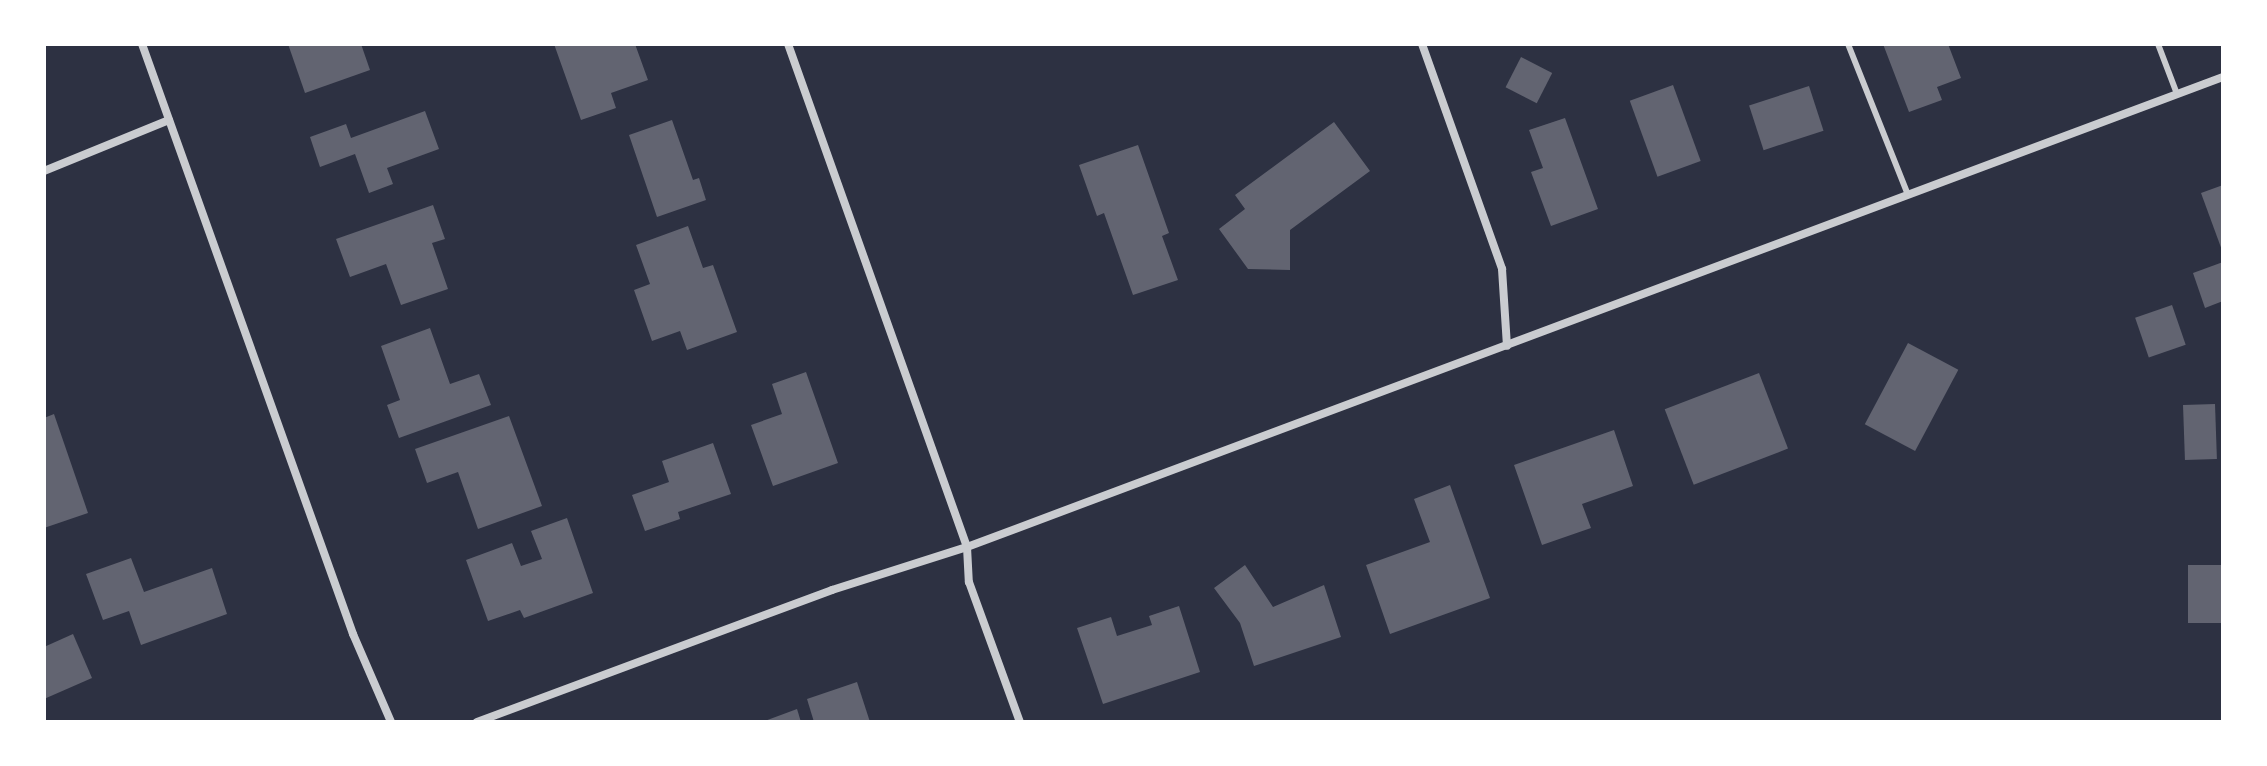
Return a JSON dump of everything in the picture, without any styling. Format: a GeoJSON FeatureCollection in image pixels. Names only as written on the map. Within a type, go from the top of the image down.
{"type":"FeatureCollection","features":[{"type":"Feature","properties":{"kind":"street"},"geometry":{"type":"LineString","coordinates":[[142,44],[348,619],[391,722]]}},
{"type":"Feature","properties":{"kind":"street"},"geometry":{"type":"LineString","coordinates":[[788,44],[967,547],[969,582],[1020,722]]}},
{"type":"Feature","properties":{"kind":"street"},"geometry":{"type":"LineString","coordinates":[[1422,44],[1502,269],[1507,346]]}},
{"type":"Feature","properties":{"kind":"street"},"geometry":{"type":"LineString","coordinates":[[477,722],[832,590],[967,547],[2223,77]]}},
{"type":"Feature","properties":{"kind":"street"},"geometry":{"type":"LineString","coordinates":[[44,171],[169,120]]}},
{"type":"Feature","properties":{"kind":"lane"},"geometry":{"type":"LineString","coordinates":[[1848,44],[1908,195]]}},
{"type":"Feature","properties":{"kind":"lane"},"geometry":{"type":"LineString","coordinates":[[2158,44],[2177,94]]}},
{"type":"Feature","properties":{"kind":"building"},"geometry":{"type":"Polygon","coordinates":[[[288,44],[361,44],[370,70],[305,93],[288,44]]]}},
{"type":"Feature","properties":{"kind":"building"},"geometry":{"type":"Polygon","coordinates":[[[554,44],[635,44],[648,80],[611,93],[616,108],[581,120],[554,44]]]}},
{"type":"Feature","properties":{"kind":"building"},"geometry":{"type":"Polygon","coordinates":[[[1883,44],[1948,44],[1961,78],[1937,87],[1942,100],[1909,112],[1883,44]]]}},
{"type":"Feature","properties":{"kind":"building"},"geometry":{"type":"Polygon","coordinates":[[[1521,57],[1552,73],[1537,103],[1506,87],[1521,57]]]}},
{"type":"Feature","properties":{"kind":"building"},"geometry":{"type":"Polygon","coordinates":[[[1673,85],[1701,161],[1657,177],[1630,101],[1673,85]]]}},
{"type":"Feature","properties":{"kind":"building"},"geometry":{"type":"Polygon","coordinates":[[[1809,86],[1824,131],[1764,150],[1749,105],[1809,86]]]}},
{"type":"Feature","properties":{"kind":"building"},"geometry":{"type":"Polygon","coordinates":[[[425,111],[439,149],[387,168],[393,184],[369,193],[355,154],[320,167],[310,137],[346,124],[351,138],[425,111]]]}},
{"type":"Feature","properties":{"kind":"building"},"geometry":{"type":"Polygon","coordinates":[[[1565,118],[1598,209],[1551,226],[1531,172],[1543,168],[1529,130],[1565,118]]]}},
{"type":"Feature","properties":{"kind":"building"},"geometry":{"type":"Polygon","coordinates":[[[672,120],[693,180],[699,178],[706,200],[657,217],[629,135],[672,120]]]}},
{"type":"Feature","properties":{"kind":"building"},"geometry":{"type":"Polygon","coordinates":[[[1334,122],[1370,171],[1290,230],[1290,270],[1248,269],[1219,229],[1245,209],[1235,195],[1334,122]]]}},
{"type":"Feature","properties":{"kind":"building"},"geometry":{"type":"Polygon","coordinates":[[[1138,145],[1169,233],[1162,236],[1178,280],[1133,295],[1104,213],[1097,216],[1079,165],[1138,145]]]}},
{"type":"Feature","properties":{"kind":"building"},"geometry":{"type":"Polygon","coordinates":[[[2223,185],[2223,253],[2201,193],[2223,185]]]}},
{"type":"Feature","properties":{"kind":"building"},"geometry":{"type":"Polygon","coordinates":[[[433,205],[445,239],[432,243],[448,289],[401,305],[386,264],[350,277],[336,239],[433,205]]]}},
{"type":"Feature","properties":{"kind":"building"},"geometry":{"type":"Polygon","coordinates":[[[688,226],[703,268],[713,265],[737,332],[687,350],[680,331],[652,341],[634,290],[650,284],[636,245],[688,226]]]}},
{"type":"Feature","properties":{"kind":"building"},"geometry":{"type":"Polygon","coordinates":[[[2223,262],[2223,301],[2205,308],[2193,273],[2223,262]]]}},
{"type":"Feature","properties":{"kind":"building"},"geometry":{"type":"Polygon","coordinates":[[[2172,305],[2186,345],[2149,357],[2135,318],[2172,305]]]}},
{"type":"Feature","properties":{"kind":"building"},"geometry":{"type":"Polygon","coordinates":[[[430,328],[450,384],[479,374],[491,405],[399,438],[387,405],[400,400],[381,346],[430,328]]]}},
{"type":"Feature","properties":{"kind":"building"},"geometry":{"type":"Polygon","coordinates":[[[1908,343],[1958,370],[1915,451],[1865,424],[1908,343]]]}},
{"type":"Feature","properties":{"kind":"building"},"geometry":{"type":"Polygon","coordinates":[[[806,372],[838,463],[773,486],[751,425],[782,414],[772,384],[806,372]]]}},
{"type":"Feature","properties":{"kind":"building"},"geometry":{"type":"Polygon","coordinates":[[[1759,373],[1788,449],[1694,485],[1665,409],[1759,373]]]}},
{"type":"Feature","properties":{"kind":"building"},"geometry":{"type":"Polygon","coordinates":[[[2215,404],[2217,459],[2185,460],[2183,405],[2215,404]]]}},
{"type":"Feature","properties":{"kind":"building"},"geometry":{"type":"Polygon","coordinates":[[[54,414],[88,513],[44,528],[44,418],[54,414]]]}},
{"type":"Feature","properties":{"kind":"building"},"geometry":{"type":"Polygon","coordinates":[[[509,416],[542,506],[478,529],[458,472],[427,483],[415,449],[509,416]]]}},
{"type":"Feature","properties":{"kind":"building"},"geometry":{"type":"Polygon","coordinates":[[[1614,430],[1633,486],[1582,504],[1591,528],[1542,545],[1514,465],[1614,430]]]}},
{"type":"Feature","properties":{"kind":"building"},"geometry":{"type":"Polygon","coordinates":[[[713,443],[731,494],[678,512],[680,519],[645,531],[632,495],[669,482],[662,461],[713,443]]]}},
{"type":"Feature","properties":{"kind":"building"},"geometry":{"type":"Polygon","coordinates":[[[1450,485],[1490,598],[1390,634],[1366,565],[1430,542],[1414,499],[1450,485]]]}},
{"type":"Feature","properties":{"kind":"building"},"geometry":{"type":"Polygon","coordinates":[[[567,518],[593,593],[524,618],[520,610],[488,621],[466,560],[512,543],[521,566],[542,559],[531,531],[567,518]]]}},
{"type":"Feature","properties":{"kind":"building"},"geometry":{"type":"Polygon","coordinates":[[[131,558],[144,592],[212,568],[227,614],[141,645],[129,611],[103,620],[86,574],[131,558]]]}},
{"type":"Feature","properties":{"kind":"building"},"geometry":{"type":"Polygon","coordinates":[[[1245,565],[1273,607],[1324,585],[1341,637],[1254,666],[1240,623],[1214,588],[1245,565]]]}},
{"type":"Feature","properties":{"kind":"building"},"geometry":{"type":"Polygon","coordinates":[[[2188,565],[2223,565],[2223,623],[2188,623],[2188,565]]]}},
{"type":"Feature","properties":{"kind":"building"},"geometry":{"type":"Polygon","coordinates":[[[1179,606],[1200,672],[1103,704],[1077,628],[1111,617],[1117,636],[1152,625],[1149,616],[1179,606]]]}},
{"type":"Feature","properties":{"kind":"building"},"geometry":{"type":"Polygon","coordinates":[[[73,634],[92,678],[44,699],[44,647],[73,634]]]}},
{"type":"Feature","properties":{"kind":"building"},"geometry":{"type":"Polygon","coordinates":[[[857,682],[870,722],[814,722],[807,699],[857,682]]]}},
{"type":"Feature","properties":{"kind":"building"},"geometry":{"type":"Polygon","coordinates":[[[797,709],[801,722],[762,722],[797,709]]]}}]}
